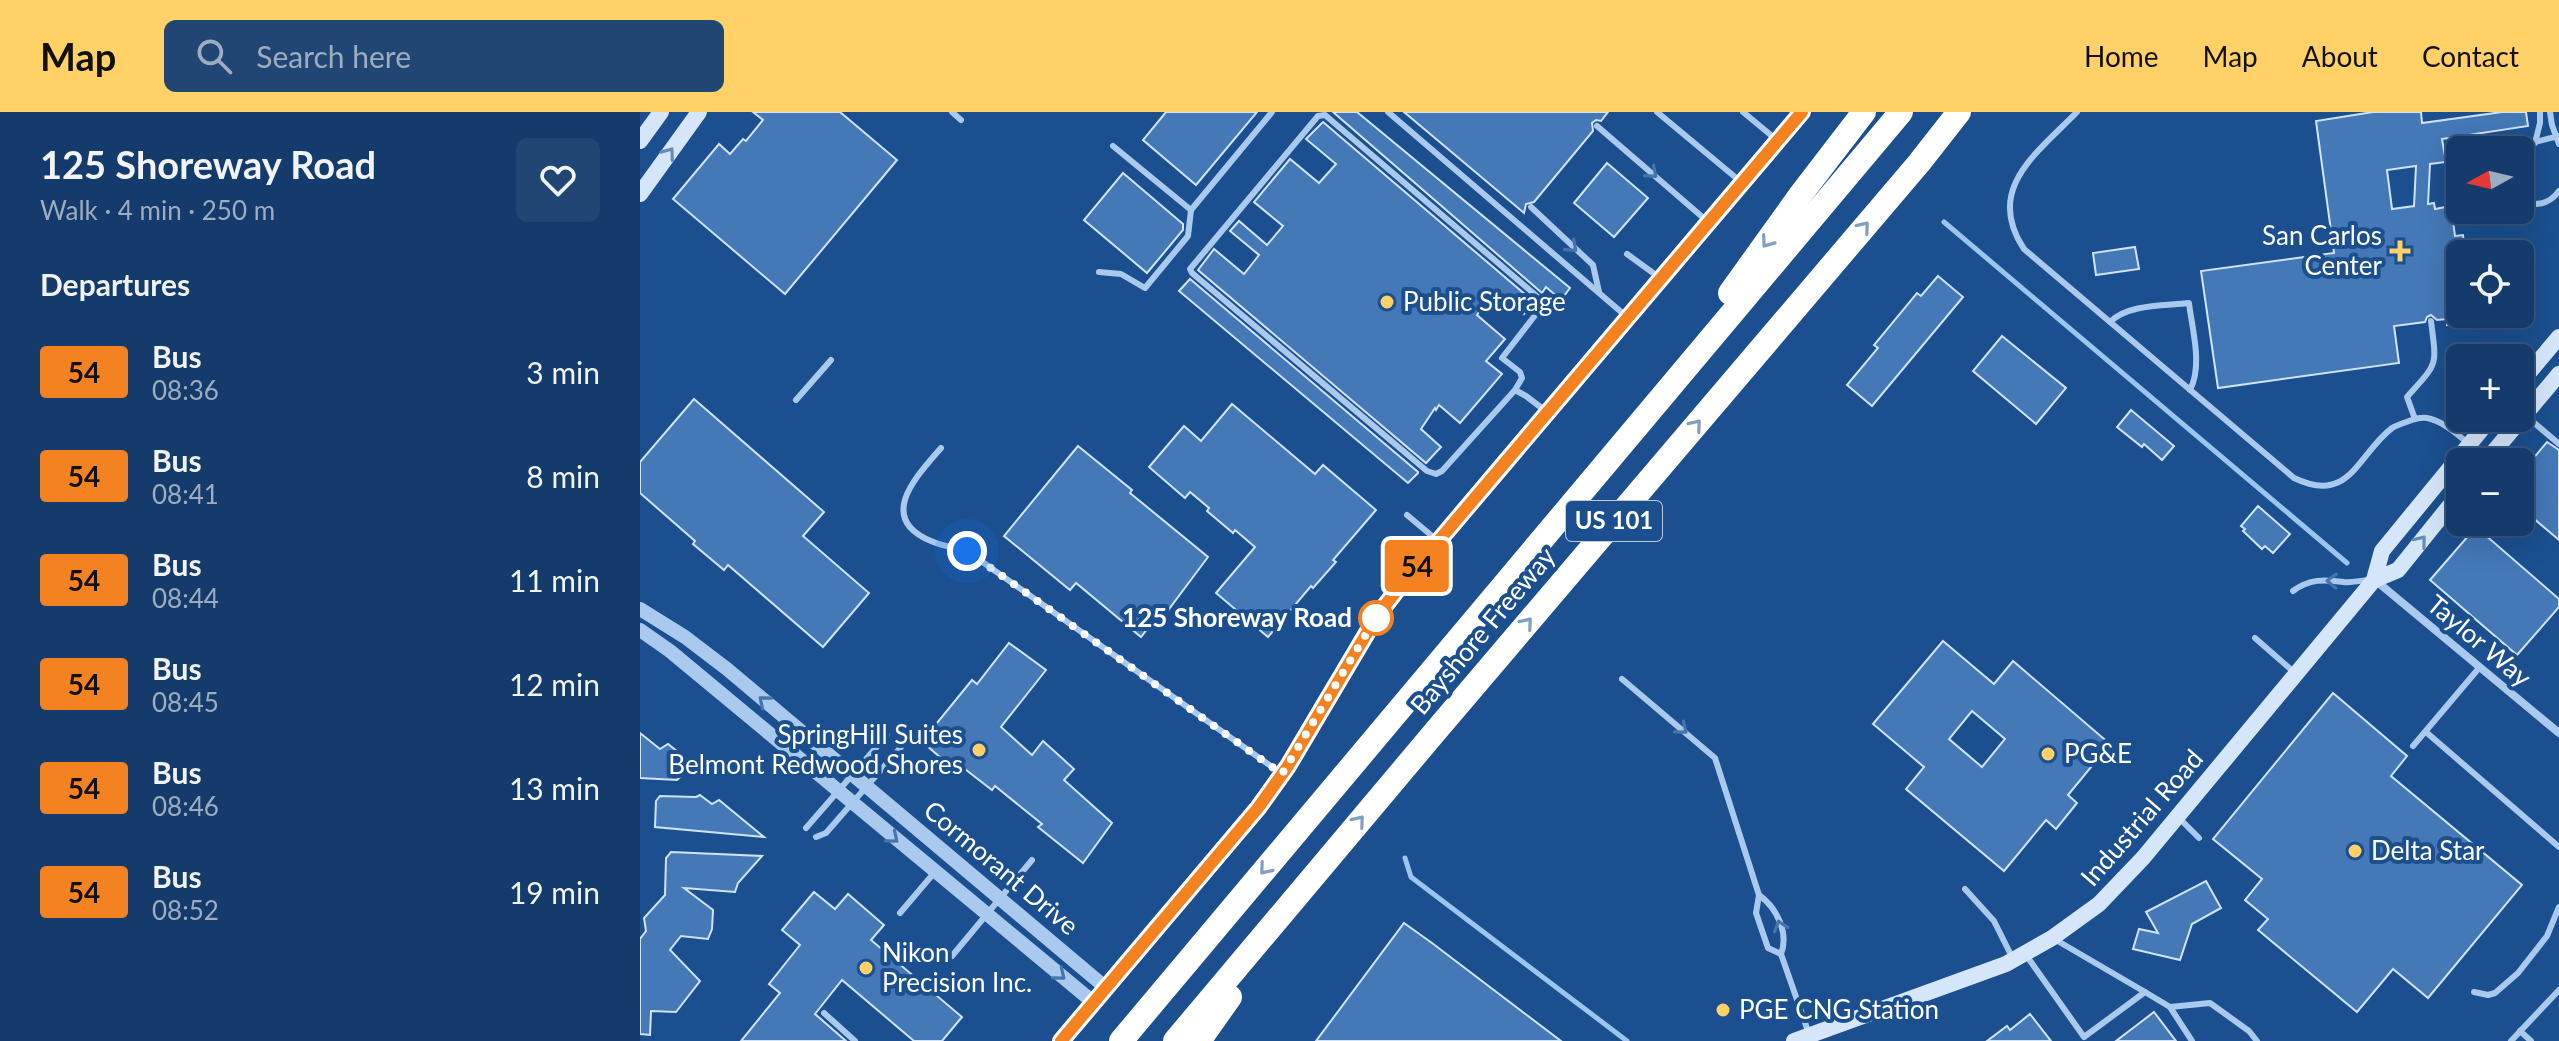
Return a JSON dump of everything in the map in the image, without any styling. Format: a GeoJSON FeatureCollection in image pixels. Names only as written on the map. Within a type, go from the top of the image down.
{"type":"FeatureCollection","features":[{"type":"Feature","properties":{"kind":"highway"},"geometry":{"type":"LineString","coordinates":[[1621,445],[1801,194],[1864,112]]}},
{"type":"Feature","properties":{"kind":"highway","name":"Bayshore Freeway"},"geometry":{"type":"LineString","coordinates":[[1121,1041],[1901,112]]}},
{"type":"Feature","properties":{"kind":"highway","name":"Bayshore Freeway"},"geometry":{"type":"LineString","coordinates":[[1175,1041],[1959,112]]}},
{"type":"Feature","properties":{"kind":"highway"},"geometry":{"type":"LineString","coordinates":[[1919,163],[1980,112]]}},
{"type":"Feature","properties":{"kind":"highway"},"geometry":{"type":"LineString","coordinates":[[1199,1041],[1309,881]]}},
{"type":"Feature","properties":{"kind":"main road"},"geometry":{"type":"LineString","coordinates":[[640,141],[661,112]]}},
{"type":"Feature","properties":{"kind":"main road"},"geometry":{"type":"LineString","coordinates":[[640,194],[699,112]]}},
{"type":"Feature","properties":{"kind":"main road"},"geometry":{"type":"LineString","coordinates":[[2534,366],[2559,337]]}},
{"type":"Feature","properties":{"kind":"main road"},"geometry":{"type":"LineString","coordinates":[[2534,404],[2559,374]]}},
{"type":"Feature","properties":{"kind":"main road","name":"Industrial Road"},"geometry":{"type":"LineString","coordinates":[[1802,1038],[2020,957],[2099,904],[2178,817],[2374,580],[2382,551],[2479,432]]}},
{"type":"Feature","properties":{"kind":"main road"},"geometry":{"type":"LineString","coordinates":[[2497,448],[2511,432]]}},
{"type":"Feature","properties":{"kind":"main road","name":"Industrial Road"},"geometry":{"type":"LineString","coordinates":[[2374,580],[2398,570],[2446,510]]}},
{"type":"Feature","properties":{"kind":"street"},"geometry":{"type":"LineString","coordinates":[[1061,1041],[1258,808],[1282,774],[1377,616],[1802,112]]}},
{"type":"Feature","properties":{"kind":"street","name":"Taylor Way"},"geometry":{"type":"LineString","coordinates":[[2374,580],[2559,733]]}},
{"type":"Feature","properties":{"kind":"street","name":"Cormorant Drive"},"geometry":{"type":"LineString","coordinates":[[640,609],[685,637],[1105,987]]}},
{"type":"Feature","properties":{"kind":"street","name":"Cormorant Drive"},"geometry":{"type":"LineString","coordinates":[[640,630],[670,651],[1093,1002]]}},
{"type":"Feature","properties":{"kind":"lane"},"geometry":{"type":"LineString","coordinates":[[952,112],[961,120]]}},
{"type":"Feature","properties":{"kind":"lane"},"geometry":{"type":"LineString","coordinates":[[1099,272],[1121,274],[1145,288],[1188,236],[1191,210],[1272,112]]}},
{"type":"Feature","properties":{"kind":"lane"},"geometry":{"type":"LineString","coordinates":[[1388,112],[1627,317]]}},
{"type":"Feature","properties":{"kind":"lane"},"geometry":{"type":"LineString","coordinates":[[1657,112],[1741,182]]}},
{"type":"Feature","properties":{"kind":"lane"},"geometry":{"type":"LineString","coordinates":[[1743,112],[1778,141]]}},
{"type":"Feature","properties":{"kind":"lane"},"geometry":{"type":"LineString","coordinates":[[2077,112],[2024,166],[2012,187],[2008,211],[2014,235],[2024,249],[2190,390],[2294,478],[2319,487],[2337,484],[2351,474],[2393,428],[2415,419],[2427,418],[2446,426],[2469,444]]}},
{"type":"Feature","properties":{"kind":"lane"},"geometry":{"type":"LineString","coordinates":[[2540,112],[2535,143],[2558,139],[2550,112]]}},
{"type":"Feature","properties":{"kind":"lane"},"geometry":{"type":"LineString","coordinates":[[1325,115],[1539,298],[1543,305],[1502,358],[1520,372],[1522,378],[1515,390],[1442,471],[1436,474],[1427,471],[1190,269],[1318,116],[1325,115]]}},
{"type":"Feature","properties":{"kind":"lane"},"geometry":{"type":"LineString","coordinates":[[1597,126],[1707,221]]}},
{"type":"Feature","properties":{"kind":"lane"},"geometry":{"type":"LineString","coordinates":[[1113,146],[1191,210]]}},
{"type":"Feature","properties":{"kind":"lane"},"geometry":{"type":"LineString","coordinates":[[2534,205],[2555,197],[2559,191]]}},
{"type":"Feature","properties":{"kind":"lane"},"geometry":{"type":"LineString","coordinates":[[1531,207],[1552,230],[1593,265],[1599,293]]}},
{"type":"Feature","properties":{"kind":"lane"},"geometry":{"type":"LineString","coordinates":[[1627,254],[1660,278]]}},
{"type":"Feature","properties":{"kind":"lane"},"geometry":{"type":"LineString","coordinates":[[2110,322],[2130,311],[2189,303],[2196,361],[2195,380],[2190,390]]}},
{"type":"Feature","properties":{"kind":"lane"},"geometry":{"type":"LineString","coordinates":[[2415,419],[2407,397],[2433,368],[2436,358],[2431,321]]}},
{"type":"Feature","properties":{"kind":"lane"},"geometry":{"type":"LineString","coordinates":[[796,400],[831,360]]}},
{"type":"Feature","properties":{"kind":"lane"},"geometry":{"type":"LineString","coordinates":[[1515,390],[1547,412]]}},
{"type":"Feature","properties":{"kind":"lane"},"geometry":{"type":"LineString","coordinates":[[2534,423],[2559,444]]}},
{"type":"Feature","properties":{"kind":"lane"},"geometry":{"type":"LineString","coordinates":[[941,448],[912,481],[902,512],[906,526],[930,541],[967,551],[1282,774]]}},
{"type":"Feature","properties":{"kind":"lane"},"geometry":{"type":"LineString","coordinates":[[1407,515],[1438,541]]}},
{"type":"Feature","properties":{"kind":"lane"},"geometry":{"type":"LineString","coordinates":[[2293,591],[2305,582],[2374,580]]}},
{"type":"Feature","properties":{"kind":"lane"},"geometry":{"type":"LineString","coordinates":[[2255,638],[2296,674]]}},
{"type":"Feature","properties":{"kind":"lane"},"geometry":{"type":"LineString","coordinates":[[2413,746],[2479,668]]}},
{"type":"Feature","properties":{"kind":"lane"},"geometry":{"type":"LineString","coordinates":[[1622,679],[1715,758],[1759,895],[1756,913],[1768,948],[1781,954]]}},
{"type":"Feature","properties":{"kind":"lane"},"geometry":{"type":"LineString","coordinates":[[2426,732],[2559,847]]}},
{"type":"Feature","properties":{"kind":"lane"},"geometry":{"type":"LineString","coordinates":[[806,828],[887,735]]}},
{"type":"Feature","properties":{"kind":"lane"},"geometry":{"type":"LineString","coordinates":[[816,837],[826,833],[901,747]]}},
{"type":"Feature","properties":{"kind":"lane"},"geometry":{"type":"LineString","coordinates":[[2178,817],[2199,838]]}},
{"type":"Feature","properties":{"kind":"lane"},"geometry":{"type":"LineString","coordinates":[[952,956],[1032,860]]}},
{"type":"Feature","properties":{"kind":"lane"},"geometry":{"type":"LineString","coordinates":[[900,913],[935,872]]}},
{"type":"Feature","properties":{"kind":"lane"},"geometry":{"type":"LineString","coordinates":[[1965,889],[1994,921],[2084,1037],[2145,992]]}},
{"type":"Feature","properties":{"kind":"lane"},"geometry":{"type":"LineString","coordinates":[[1759,895],[1773,905],[1785,942],[1781,954],[1802,1038]]}},
{"type":"Feature","properties":{"kind":"lane"},"geometry":{"type":"LineString","coordinates":[[2474,992],[2495,993],[2518,973],[2547,936],[2559,907]]}},
{"type":"Feature","properties":{"kind":"lane"},"geometry":{"type":"LineString","coordinates":[[2052,938],[2170,1007],[2192,1041]]}},
{"type":"Feature","properties":{"kind":"lane"},"geometry":{"type":"LineString","coordinates":[[2511,1041],[2559,990]]}},
{"type":"Feature","properties":{"kind":"lane"},"geometry":{"type":"LineString","coordinates":[[2170,1007],[2210,1003],[2249,1031],[2257,1041]]}},
{"type":"Feature","properties":{"kind":"lane"},"geometry":{"type":"LineString","coordinates":[[824,1013],[855,1041]]}},
{"type":"Feature","properties":{"kind":"lane"},"geometry":{"type":"LineString","coordinates":[[2520,1031],[2531,1041]]}},
{"type":"Feature","properties":{"kind":"building"},"geometry":{"type":"Polygon","coordinates":[[[753,112],[840,112],[897,160],[785,294],[673,199],[719,144],[730,154],[743,139],[746,141],[763,120],[753,112]]]}},
{"type":"Feature","properties":{"kind":"building"},"geometry":{"type":"Polygon","coordinates":[[[1166,112],[1257,112],[1196,185],[1143,140],[1166,112]]]}},
{"type":"Feature","properties":{"kind":"building"},"geometry":{"type":"Polygon","coordinates":[[[1333,112],[1357,112],[1570,288],[1561,300],[1546,287],[1542,293],[1333,112]]]}},
{"type":"Feature","properties":{"kind":"building"},"geometry":{"type":"Polygon","coordinates":[[[1404,112],[1608,112],[1601,121],[1592,123],[1593,131],[1534,202],[1526,204],[1524,213],[1404,112]]]}},
{"type":"Feature","properties":{"kind":"building","name":"San Carlos Center"},"geometry":{"type":"Polygon","coordinates":[[[2373,112],[2421,112],[2422,123],[2502,112],[2526,112],[2528,126],[2442,139],[2446,162],[2430,164],[2428,204],[2434,203],[2435,209],[2446,207],[2446,224],[2453,224],[2455,236],[2463,235],[2464,240],[2446,240],[2446,319],[2437,320],[2431,315],[2425,322],[2394,326],[2399,363],[2218,388],[2201,271],[2334,253],[2316,121],[2373,112]],[[2416,166],[2387,170],[2392,209],[2414,206],[2416,166]]]}},
{"type":"Feature","properties":{"kind":"building"},"geometry":{"type":"Polygon","coordinates":[[[1323,122],[1534,302],[1524,314],[1494,291],[1477,315],[1505,339],[1486,361],[1502,374],[1460,423],[1439,405],[1435,408],[1421,429],[1441,447],[1426,463],[1198,270],[1214,249],[1244,274],[1259,255],[1230,231],[1239,221],[1267,245],[1283,226],[1254,202],[1290,159],[1319,183],[1336,164],[1306,139],[1323,122]]]}},
{"type":"Feature","properties":{"kind":"building"},"geometry":{"type":"Polygon","coordinates":[[[1607,163],[1648,198],[1614,237],[1574,203],[1607,163]]]}},
{"type":"Feature","properties":{"kind":"building"},"geometry":{"type":"Polygon","coordinates":[[[1123,173],[1183,224],[1183,230],[1147,273],[1084,220],[1123,173]]]}},
{"type":"Feature","properties":{"kind":"building"},"geometry":{"type":"Polygon","coordinates":[[[2135,247],[2139,269],[2096,275],[2093,253],[2135,247]]]}},
{"type":"Feature","properties":{"kind":"building"},"geometry":{"type":"Polygon","coordinates":[[[1938,276],[1963,297],[1872,406],[1847,385],[1878,348],[1874,345],[1917,293],[1921,296],[1938,276]]]}},
{"type":"Feature","properties":{"kind":"building"},"geometry":{"type":"Polygon","coordinates":[[[1190,279],[1418,473],[1408,483],[1179,291],[1190,279]]]}},
{"type":"Feature","properties":{"kind":"building"},"geometry":{"type":"Polygon","coordinates":[[[2002,336],[2066,388],[2036,424],[1973,371],[2002,336]]]}},
{"type":"Feature","properties":{"kind":"building"},"geometry":{"type":"Polygon","coordinates":[[[694,399],[824,512],[803,536],[869,593],[823,647],[728,565],[724,570],[693,544],[695,541],[640,493],[640,462],[694,399]]]}},
{"type":"Feature","properties":{"kind":"building"},"geometry":{"type":"Polygon","coordinates":[[[1232,404],[1315,474],[1323,465],[1376,510],[1333,560],[1336,562],[1313,588],[1311,586],[1268,637],[1216,593],[1255,547],[1207,511],[1209,508],[1190,492],[1185,498],[1149,467],[1184,426],[1201,441],[1232,404]]]}},
{"type":"Feature","properties":{"kind":"building"},"geometry":{"type":"Polygon","coordinates":[[[2131,410],[2174,446],[2162,460],[2117,427],[2131,410]]]}},
{"type":"Feature","properties":{"kind":"building"},"geometry":{"type":"Polygon","coordinates":[[[2547,442],[2559,450],[2559,540],[2534,519],[2534,457],[2547,442]]]}},
{"type":"Feature","properties":{"kind":"building"},"geometry":{"type":"Polygon","coordinates":[[[1078,446],[1208,557],[1166,613],[1162,610],[1141,637],[1076,583],[1070,590],[1004,536],[1078,446]]]}},
{"type":"Feature","properties":{"kind":"building"},"geometry":{"type":"Polygon","coordinates":[[[2258,506],[2290,534],[2273,553],[2265,546],[2262,549],[2241,526],[2258,506]]]}},
{"type":"Feature","properties":{"kind":"building"},"geometry":{"type":"Polygon","coordinates":[[[2468,536],[2486,536],[2559,599],[2559,607],[2517,655],[2430,580],[2468,536]]]}},
{"type":"Feature","properties":{"kind":"building","name":"PG&E"},"geometry":{"type":"Polygon","coordinates":[[[1943,641],[1994,684],[2013,661],[2110,744],[2068,795],[2077,803],[2056,829],[2046,820],[2004,871],[1906,789],[1924,767],[1873,724],[1943,641]],[[1972,711],[1949,739],[1982,767],[2005,739],[1972,711]]]}},
{"type":"Feature","properties":{"kind":"building","name":"SpringHill Suites Belmont Redwood Shores"},"geometry":{"type":"Polygon","coordinates":[[[1009,643],[1046,670],[1001,727],[1032,755],[1043,741],[1074,769],[1064,780],[1112,823],[1083,863],[1038,827],[1042,824],[995,786],[992,790],[961,766],[956,771],[926,745],[931,738],[928,734],[972,680],[977,684],[1009,643]]]}},
{"type":"Feature","properties":{"kind":"building","name":"Delta Star"},"geometry":{"type":"Polygon","coordinates":[[[2333,693],[2407,756],[2391,776],[2522,885],[2428,998],[2393,969],[2357,1012],[2258,930],[2268,919],[2245,900],[2262,879],[2213,839],[2333,693]]]}},
{"type":"Feature","properties":{"kind":"building"},"geometry":{"type":"Polygon","coordinates":[[[640,733],[660,749],[668,744],[683,756],[681,776],[677,780],[640,778],[640,733]]]}},
{"type":"Feature","properties":{"kind":"building"},"geometry":{"type":"Polygon","coordinates":[[[700,795],[712,804],[719,800],[764,837],[655,827],[656,801],[660,796],[700,795]]]}},
{"type":"Feature","properties":{"kind":"building"},"geometry":{"type":"Polygon","coordinates":[[[671,852],[762,856],[738,883],[735,892],[684,888],[713,910],[708,939],[681,936],[670,950],[700,981],[676,1012],[651,1011],[650,1035],[640,1034],[640,939],[646,931],[644,918],[665,895],[666,858],[671,852]]]}},
{"type":"Feature","properties":{"kind":"building"},"geometry":{"type":"Polygon","coordinates":[[[2206,881],[2221,908],[2192,924],[2180,960],[2133,949],[2139,929],[2158,933],[2146,912],[2206,881]]]}},
{"type":"Feature","properties":{"kind":"building","name":"Nikon Precision Inc."},"geometry":{"type":"Polygon","coordinates":[[[814,892],[835,909],[848,894],[884,925],[871,940],[962,1017],[942,1041],[914,1041],[842,980],[815,1014],[846,1041],[741,1041],[780,993],[769,984],[800,945],[782,930],[814,892]]]}},
{"type":"Feature","properties":{"kind":"building"},"geometry":{"type":"Polygon","coordinates":[[[1404,923],[1432,943],[1561,1041],[1316,1041],[1404,923]]]}},
{"type":"Feature","properties":{"kind":"building"},"geometry":{"type":"Polygon","coordinates":[[[2154,1012],[2176,1041],[2116,1041],[2154,1012]]]}},
{"type":"Feature","properties":{"kind":"building"},"geometry":{"type":"Polygon","coordinates":[[[2030,1014],[2051,1041],[1987,1041],[2007,1026],[2010,1030],[2030,1014]]]}},
{"type":"Feature","properties":{"kind":"waterway"},"geometry":{"type":"LineString","coordinates":[[1944,222],[2347,563]]}},
{"type":"Feature","properties":{"kind":"waterway"},"geometry":{"type":"LineString","coordinates":[[1405,858],[1411,877],[1627,1041]]}},
{"type":"Feature","properties":{"kind":"bus line","name":"54"},"geometry":{"type":"LineString","coordinates":[[1061,1041],[1258,808],[1288,766],[1377,616],[1397,590],[1802,112]]}},
{"type":"Feature","properties":{"kind":"place","name":"San Carlos Center"},"geometry":{"type":"Point","coordinates":[2400,251]}},
{"type":"Feature","properties":{"kind":"place","name":"Public Storage"},"geometry":{"type":"Point","coordinates":[1387,302]}},
{"type":"Feature","properties":{"kind":"place","name":"125 Shoreway Road"},"geometry":{"type":"Point","coordinates":[1376,618]}},
{"type":"Feature","properties":{"kind":"place","name":"SpringHill Suites Belmont Redwood Shores"},"geometry":{"type":"Point","coordinates":[979,750]}},
{"type":"Feature","properties":{"kind":"place","name":"PG&E"},"geometry":{"type":"Point","coordinates":[2048,754]}},
{"type":"Feature","properties":{"kind":"place","name":"Delta Star"},"geometry":{"type":"Point","coordinates":[2355,851]}},
{"type":"Feature","properties":{"kind":"place","name":"Nikon Precision Inc."},"geometry":{"type":"Point","coordinates":[866,968]}},
{"type":"Feature","properties":{"kind":"place","name":"PGE CNG Station"},"geometry":{"type":"Point","coordinates":[1723,1010]}},
{"type":"Feature","properties":{"kind":"route"},"geometry":{"type":"LineString","coordinates":[[967,551],[1282,774],[1376,618]]}}]}
